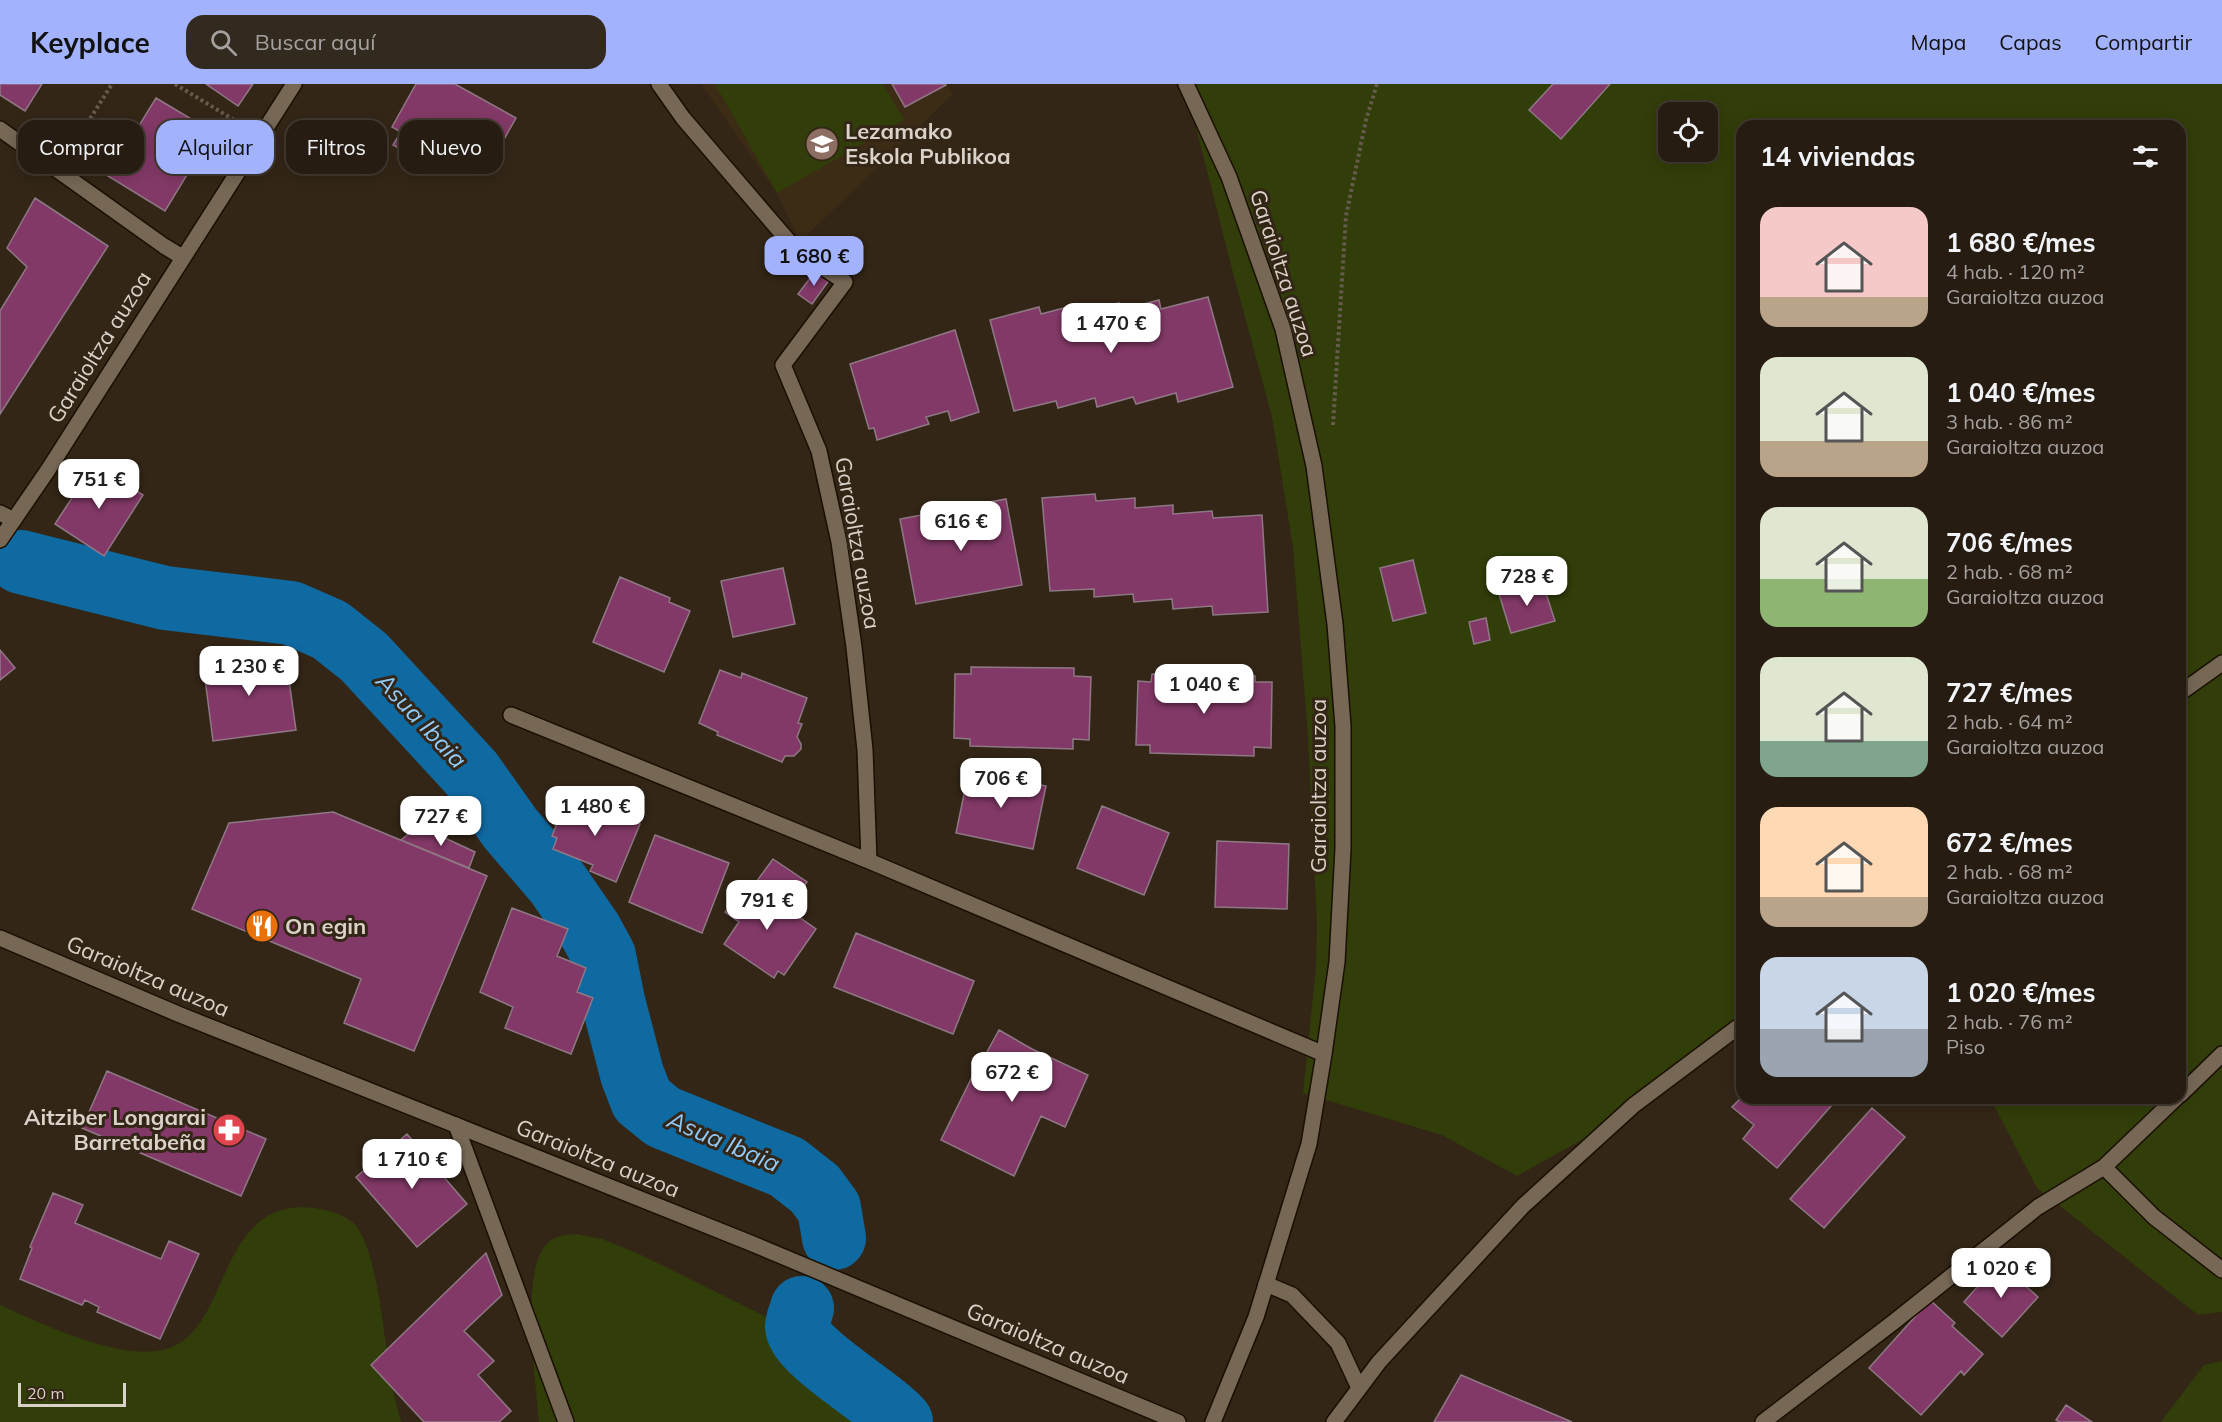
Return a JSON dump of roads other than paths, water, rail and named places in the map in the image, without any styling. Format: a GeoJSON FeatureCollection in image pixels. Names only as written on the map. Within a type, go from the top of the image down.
{"type":"FeatureCollection","features":[{"type":"Feature","properties":{"kind":"street","name":"Garaioltza auzoa"},"geometry":{"type":"LineString","coordinates":[[0,540],[294,84]]}},
{"type":"Feature","properties":{"kind":"street","name":"Garaioltza auzoa"},"geometry":{"type":"LineString","coordinates":[[658,84],[683,118],[797,251],[844,282],[783,365],[819,451],[839,542],[854,647],[865,750],[869,861]]}},
{"type":"Feature","properties":{"kind":"street","name":"Garaioltza auzoa"},"geometry":{"type":"LineString","coordinates":[[1186,84],[1229,177],[1283,329],[1314,466],[1335,624],[1343,726],[1343,849],[1338,939],[1324,1054],[1309,1144],[1256,1317],[1213,1422]]}},
{"type":"Feature","properties":{"kind":"street","name":"Garaioltza auzoa"},"geometry":{"type":"LineString","coordinates":[[0,129],[182,257]]}},
{"type":"Feature","properties":{"kind":"street"},"geometry":{"type":"LineString","coordinates":[[0,513],[14,520]]}},
{"type":"Feature","properties":{"kind":"street"},"geometry":{"type":"LineString","coordinates":[[2186,689],[2222,663]]}},
{"type":"Feature","properties":{"kind":"street"},"geometry":{"type":"LineString","coordinates":[[511,715],[869,861],[1324,1054]]}},
{"type":"Feature","properties":{"kind":"street","name":"Garaioltza auzoa"},"geometry":{"type":"LineString","coordinates":[[0,938],[178,1014],[759,1246],[1178,1422]]}},
{"type":"Feature","properties":{"kind":"street"},"geometry":{"type":"LineString","coordinates":[[1334,1422],[1379,1362],[1523,1206],[1634,1105],[1736,1028]]}},
{"type":"Feature","properties":{"kind":"street"},"geometry":{"type":"LineString","coordinates":[[2186,1088],[2222,1054]]}},
{"type":"Feature","properties":{"kind":"street"},"geometry":{"type":"LineString","coordinates":[[1763,1422],[2038,1207],[2104,1167],[2170,1104]]}},
{"type":"Feature","properties":{"kind":"street"},"geometry":{"type":"LineString","coordinates":[[456,1125],[566,1422]]}},
{"type":"Feature","properties":{"kind":"street"},"geometry":{"type":"LineString","coordinates":[[2104,1167],[2154,1217],[2222,1270]]}},
{"type":"Feature","properties":{"kind":"street"},"geometry":{"type":"LineString","coordinates":[[1266,1284],[1292,1295],[1338,1343],[1359,1388]]}},
{"type":"Feature","properties":{"kind":"waterway","name":"Asua Ibaia"},"geometry":{"type":"LineString","coordinates":[[21,562],[165,598],[291,613],[330,630],[364,657],[471,773],[510,828],[558,884],[591,932],[604,956],[632,1074],[642,1100],[663,1117],[787,1167],[815,1189],[829,1208],[834,1238]]}},
{"type":"Feature","properties":{"kind":"waterway","name":"Asua Ibaia"},"geometry":{"type":"LineString","coordinates":[[802,1308],[797,1327],[801,1337],[811,1349],[901,1422]]}},
{"type":"Feature","properties":{"kind":"place","name":"Lezamako Eskola Publikoa"},"geometry":{"type":"Point","coordinates":[822,144]}},
{"type":"Feature","properties":{"kind":"place","name":"On egin"},"geometry":{"type":"Point","coordinates":[262,926]}},
{"type":"Feature","properties":{"kind":"place","name":"Aitziber Longarai Barretabeña"},"geometry":{"type":"Point","coordinates":[229,1130]}}]}
